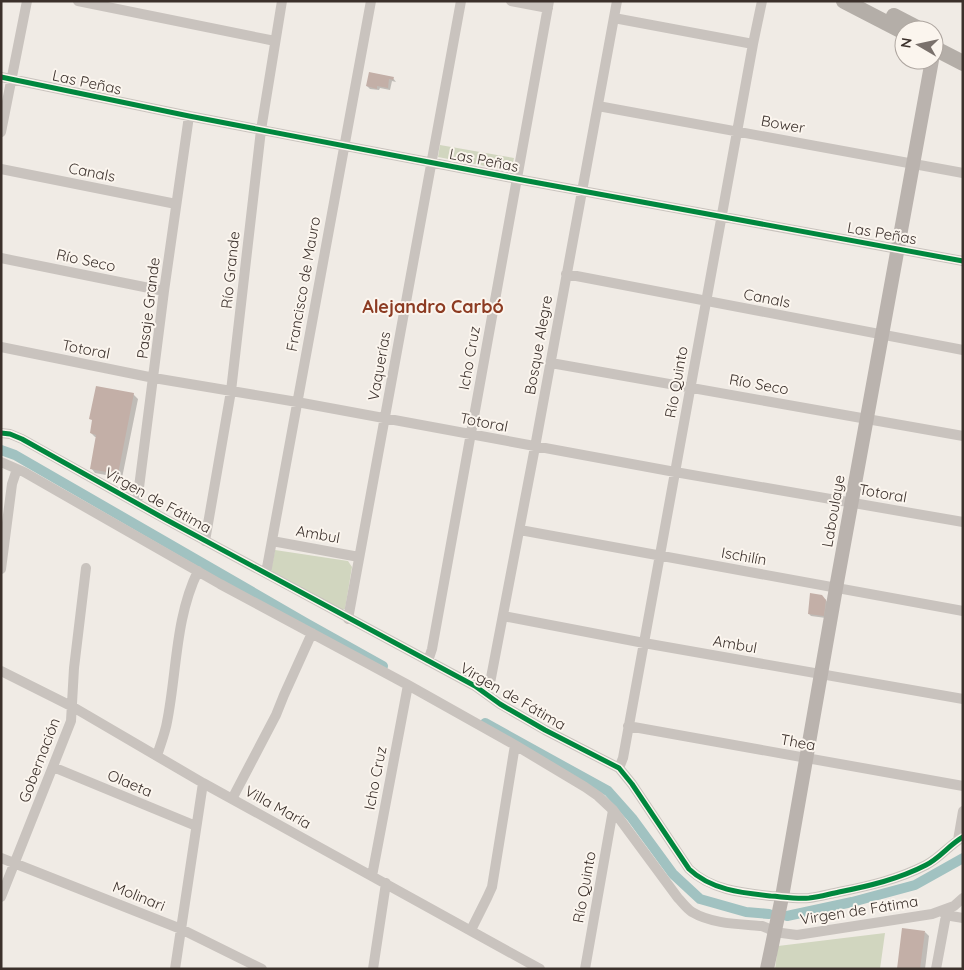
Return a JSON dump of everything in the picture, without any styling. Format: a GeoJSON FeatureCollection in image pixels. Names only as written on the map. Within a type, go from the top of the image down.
{"type":"FeatureCollection","features":[{"type":"Feature","properties":{"kind":"highway"},"geometry":{"type":"LineString","coordinates":[[844,1],[894,27]]}},
{"type":"Feature","properties":{"kind":"highway"},"geometry":{"type":"LineString","coordinates":[[867,1],[902,20]]}},
{"type":"Feature","properties":{"kind":"highway"},"geometry":{"type":"LineString","coordinates":[[944,49],[963,52]]}},
{"type":"Feature","properties":{"kind":"highway"},"geometry":{"type":"LineString","coordinates":[[944,53],[963,63]]}},
{"type":"Feature","properties":{"kind":"main road","name":"Laboulaye"},"geometry":{"type":"LineString","coordinates":[[767,969],[782,897],[820,674],[930,70]]}},
{"type":"Feature","properties":{"kind":"street"},"geometry":{"type":"LineString","coordinates":[[1,132],[6,78],[27,1]]}},
{"type":"Feature","properties":{"kind":"street"},"geometry":{"type":"LineString","coordinates":[[78,1],[275,41]]}},
{"type":"Feature","properties":{"kind":"street","name":"Río Grande"},"geometry":{"type":"LineString","coordinates":[[205,541],[232,391],[261,130],[282,1]]}},
{"type":"Feature","properties":{"kind":"street","name":"Francisco de Mauro"},"geometry":{"type":"LineString","coordinates":[[266,573],[371,1]]}},
{"type":"Feature","properties":{"kind":"street","name":"Vaquerías"},"geometry":{"type":"LineString","coordinates":[[348,619],[461,1]]}},
{"type":"Feature","properties":{"kind":"street"},"geometry":{"type":"LineString","coordinates":[[510,1],[549,5]]}},
{"type":"Feature","properties":{"kind":"street","name":"Bosque Alegre"},"geometry":{"type":"LineString","coordinates":[[486,694],[490,683],[520,530],[617,1]]}},
{"type":"Feature","properties":{"kind":"street","name":"Río Quinto"},"geometry":{"type":"LineString","coordinates":[[619,768],[623,758],[762,1]]}},
{"type":"Feature","properties":{"kind":"street","name":"Icho Cruz"},"geometry":{"type":"LineString","coordinates":[[428,662],[434,639],[549,5]]}},
{"type":"Feature","properties":{"kind":"street"},"geometry":{"type":"LineString","coordinates":[[614,18],[753,44]]}},
{"type":"Feature","properties":{"kind":"street","name":"Las Peñas"},"geometry":{"type":"LineString","coordinates":[[6,78],[432,163],[963,261]]}},
{"type":"Feature","properties":{"kind":"street","name":"Bower"},"geometry":{"type":"LineString","coordinates":[[598,106],[963,172]]}},
{"type":"Feature","properties":{"kind":"street","name":"Pasaje Grande"},"geometry":{"type":"LineString","coordinates":[[137,503],[189,116]]}},
{"type":"Feature","properties":{"kind":"street","name":"Canals"},"geometry":{"type":"LineString","coordinates":[[1,169],[176,204]]}},
{"type":"Feature","properties":{"kind":"street","name":"Río Seco"},"geometry":{"type":"LineString","coordinates":[[1,258],[164,291]]}},
{"type":"Feature","properties":{"kind":"street","name":"Canals"},"geometry":{"type":"LineString","coordinates":[[566,274],[963,350]]}},
{"type":"Feature","properties":{"kind":"street","name":"Totoral"},"geometry":{"type":"LineString","coordinates":[[1,347],[154,378],[963,522]]}},
{"type":"Feature","properties":{"kind":"street","name":"Río Seco"},"geometry":{"type":"LineString","coordinates":[[551,362],[963,436]]}},
{"type":"Feature","properties":{"kind":"street","name":"Virgen de Fátima"},"geometry":{"type":"LineString","coordinates":[[1,433],[10,434],[22,439],[348,619],[475,686],[500,704],[545,730],[619,768],[694,874],[730,891],[797,899],[811,898],[868,886],[925,866],[960,839]]}},
{"type":"Feature","properties":{"kind":"street","name":"Virgen de Fátima"},"geometry":{"type":"LineString","coordinates":[[1,462],[17,468],[198,571],[408,685],[584,786],[613,810],[678,898],[690,910],[712,920],[762,926],[774,932],[797,936],[946,913],[963,898]]}},
{"type":"Feature","properties":{"kind":"street"},"geometry":{"type":"LineString","coordinates":[[1,569],[12,484],[17,468]]}},
{"type":"Feature","properties":{"kind":"street","name":"Ischilín"},"geometry":{"type":"LineString","coordinates":[[520,530],[963,611]]}},
{"type":"Feature","properties":{"kind":"street","name":"Ambul"},"geometry":{"type":"LineString","coordinates":[[272,541],[359,557]]}},
{"type":"Feature","properties":{"kind":"street","name":"Gobernación"},"geometry":{"type":"LineString","coordinates":[[1,897],[71,721],[74,668],[86,568]]}},
{"type":"Feature","properties":{"kind":"street"},"geometry":{"type":"LineString","coordinates":[[157,756],[167,722],[180,626],[190,587],[198,571]]}},
{"type":"Feature","properties":{"kind":"street","name":"Ambul"},"geometry":{"type":"LineString","coordinates":[[503,616],[644,643],[963,699]]}},
{"type":"Feature","properties":{"kind":"street"},"geometry":{"type":"LineString","coordinates":[[232,799],[276,715],[312,633]]}},
{"type":"Feature","properties":{"kind":"street","name":"Villa María"},"geometry":{"type":"LineString","coordinates":[[1,671],[72,707],[203,783],[540,969]]}},
{"type":"Feature","properties":{"kind":"street","name":"Icho Cruz"},"geometry":{"type":"LineString","coordinates":[[372,876],[408,685]]}},
{"type":"Feature","properties":{"kind":"street","name":"Thea"},"geometry":{"type":"LineString","coordinates":[[628,726],[963,786]]}},
{"type":"Feature","properties":{"kind":"street"},"geometry":{"type":"LineString","coordinates":[[471,930],[492,887],[515,745]]}},
{"type":"Feature","properties":{"kind":"street","name":"Olaeta"},"geometry":{"type":"LineString","coordinates":[[53,766],[196,826]]}},
{"type":"Feature","properties":{"kind":"street"},"geometry":{"type":"LineString","coordinates":[[175,969],[203,783]]}},
{"type":"Feature","properties":{"kind":"street","name":"Río Quinto"},"geometry":{"type":"LineString","coordinates":[[585,969],[613,810]]}},
{"type":"Feature","properties":{"kind":"street"},"geometry":{"type":"LineString","coordinates":[[960,839],[963,811]]}},
{"type":"Feature","properties":{"kind":"street","name":"Molinari"},"geometry":{"type":"LineString","coordinates":[[1,858],[181,929],[262,969]]}},
{"type":"Feature","properties":{"kind":"street"},"geometry":{"type":"LineString","coordinates":[[373,969],[386,883]]}},
{"type":"Feature","properties":{"kind":"street"},"geometry":{"type":"LineString","coordinates":[[936,969],[946,913],[963,918]]}},
{"type":"Feature","properties":{"kind":"green space"},"geometry":{"type":"Polygon","coordinates":[[[440,145],[514,158],[511,171],[438,157],[440,145]]]}},
{"type":"Feature","properties":{"kind":"green space"},"geometry":{"type":"Polygon","coordinates":[[[275,550],[348,561],[352,567],[345,609],[341,610],[274,574],[271,570],[275,550]]]}},
{"type":"Feature","properties":{"kind":"green space"},"geometry":{"type":"Polygon","coordinates":[[[885,933],[880,969],[775,969],[778,946],[885,933]]]}},
{"type":"Feature","properties":{"kind":"building"},"geometry":{"type":"Polygon","coordinates":[[[369,72],[394,77],[393,80],[389,79],[388,88],[377,86],[377,89],[366,86],[369,72]]]}},
{"type":"Feature","properties":{"kind":"building"},"geometry":{"type":"Polygon","coordinates":[[[96,386],[134,393],[118,474],[90,469],[96,435],[90,433],[92,420],[89,419],[96,386]]]}},
{"type":"Feature","properties":{"kind":"building"},"geometry":{"type":"Polygon","coordinates":[[[810,593],[822,595],[826,600],[824,616],[808,614],[810,593]]]}},
{"type":"Feature","properties":{"kind":"building"},"geometry":{"type":"Polygon","coordinates":[[[902,928],[925,931],[920,969],[897,969],[902,928]]]}},
{"type":"Feature","properties":{"kind":"waterway"},"geometry":{"type":"LineString","coordinates":[[1,450],[15,455],[383,666]]}},
{"type":"Feature","properties":{"kind":"waterway"},"geometry":{"type":"LineString","coordinates":[[485,723],[608,791],[632,818],[673,874],[700,899],[746,912],[769,914]]}},
{"type":"Feature","properties":{"kind":"waterway"},"geometry":{"type":"LineString","coordinates":[[787,916],[852,902],[915,885],[963,858]]}},
{"type":"Feature","properties":{"kind":"cycle path"},"geometry":{"type":"LineString","coordinates":[[1,77],[189,116],[517,179],[963,261]]}},
{"type":"Feature","properties":{"kind":"cycle path"},"geometry":{"type":"LineString","coordinates":[[1,433],[10,434],[22,439],[165,519],[475,686],[500,704],[545,730],[619,768],[632,784],[689,869],[707,882],[738,892],[809,898],[884,882],[916,870],[931,862],[963,837]]}},
{"type":"Feature","properties":{"kind":"district","name":"Alejandro Carbó"},"geometry":{"type":"Point","coordinates":[433,306]}}]}
